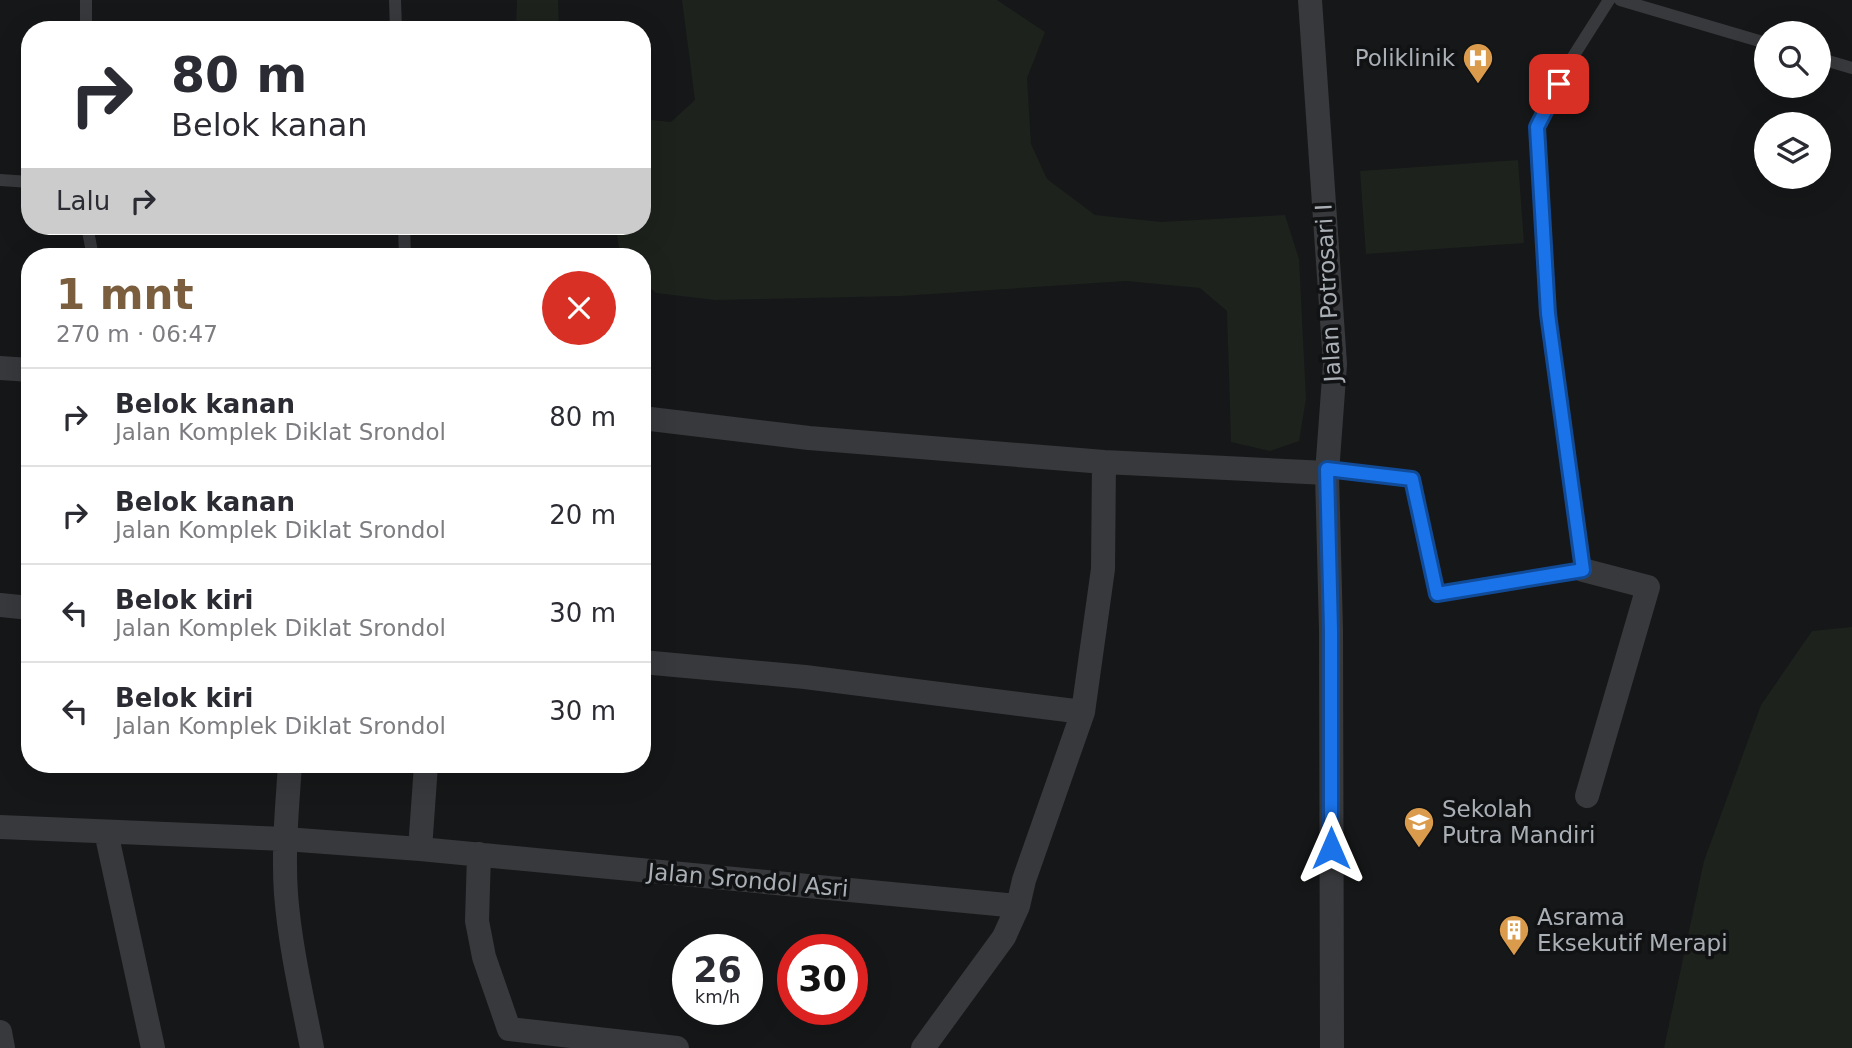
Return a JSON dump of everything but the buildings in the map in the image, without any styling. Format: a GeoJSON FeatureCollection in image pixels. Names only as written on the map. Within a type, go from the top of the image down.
{"type":"FeatureCollection","features":[{"type":"Feature","properties":{"kind":"street","name":"Jalan Potrosari I"},"geometry":{"type":"LineString","coordinates":[[1310,0],[1335,364],[1327,471],[1331,630],[1332,1048]]}},
{"type":"Feature","properties":{"kind":"street"},"geometry":{"type":"LineString","coordinates":[[0,368],[21,369]]}},
{"type":"Feature","properties":{"kind":"street"},"geometry":{"type":"LineString","coordinates":[[651,419],[809,438],[1104,462],[1327,471]]}},
{"type":"Feature","properties":{"kind":"street"},"geometry":{"type":"LineString","coordinates":[[923,1048],[1004,937],[1018,906],[1024,880],[1083,712],[1103,569],[1104,462]]}},
{"type":"Feature","properties":{"kind":"street"},"geometry":{"type":"LineString","coordinates":[[1583,570],[1648,587],[1587,796]]}},
{"type":"Feature","properties":{"kind":"street"},"geometry":{"type":"LineString","coordinates":[[0,605],[21,607]]}},
{"type":"Feature","properties":{"kind":"street"},"geometry":{"type":"LineString","coordinates":[[651,663],[805,677],[1083,712]]}},
{"type":"Feature","properties":{"kind":"street"},"geometry":{"type":"LineString","coordinates":[[289,773],[285,839],[286,893],[294,956],[312,1048]]}},
{"type":"Feature","properties":{"kind":"street"},"geometry":{"type":"LineString","coordinates":[[420,849],[425,773]]}},
{"type":"Feature","properties":{"kind":"street","name":"Jalan Srondol Asri"},"geometry":{"type":"LineString","coordinates":[[0,827],[285,839],[420,849],[1018,906]]}},
{"type":"Feature","properties":{"kind":"street"},"geometry":{"type":"LineString","coordinates":[[106,832],[153,1048]]}},
{"type":"Feature","properties":{"kind":"street"},"geometry":{"type":"LineString","coordinates":[[479,854],[478,921],[484,957],[511,1039],[677,1048]]}},
{"type":"Feature","properties":{"kind":"street"},"geometry":{"type":"LineString","coordinates":[[0,1032],[3,1048]]}},
{"type":"Feature","properties":{"kind":"lane"},"geometry":{"type":"LineString","coordinates":[[86,0],[86,21]]}},
{"type":"Feature","properties":{"kind":"lane"},"geometry":{"type":"LineString","coordinates":[[395,0],[396,21]]}},
{"type":"Feature","properties":{"kind":"lane"},"geometry":{"type":"LineString","coordinates":[[1327,471],[1412,479],[1437,594],[1583,570],[1548,314],[1537,127],[1569,62],[1609,0]]}},
{"type":"Feature","properties":{"kind":"lane"},"geometry":{"type":"LineString","coordinates":[[1620,0],[1754,39]]}},
{"type":"Feature","properties":{"kind":"lane"},"geometry":{"type":"LineString","coordinates":[[1831,62],[1852,68]]}},
{"type":"Feature","properties":{"kind":"lane"},"geometry":{"type":"LineString","coordinates":[[0,180],[21,181]]}},
{"type":"Feature","properties":{"kind":"shaded area"},"geometry":{"type":"Polygon","coordinates":[[[517,0],[558,0],[559,21],[516,21],[517,0]]]}},
{"type":"Feature","properties":{"kind":"shaded area"},"geometry":{"type":"Polygon","coordinates":[[[682,0],[997,0],[1045,32],[1027,78],[1031,144],[1047,179],[1095,215],[1161,222],[1285,215],[1299,259],[1306,399],[1299,441],[1270,451],[1231,442],[1227,311],[1200,288],[1126,281],[901,296],[715,300],[656,293],[651,289],[651,248],[619,248],[617,235],[651,235],[651,120],[671,122],[695,100],[682,0]]]}},
{"type":"Feature","properties":{"kind":"shaded area"},"geometry":{"type":"Polygon","coordinates":[[[1518,160],[1524,243],[1366,254],[1360,171],[1518,160]]]}},
{"type":"Feature","properties":{"kind":"shaded area"},"geometry":{"type":"Polygon","coordinates":[[[1852,627],[1852,1048],[1664,1048],[1704,861],[1761,705],[1812,631],[1852,627]]]}},
{"type":"Feature","properties":{"kind":"place","name":"Poliklinik"},"geometry":{"type":"Point","coordinates":[1478,85]}},
{"type":"Feature","properties":{"kind":"place","name":"Sekolah Putra Mandiri"},"geometry":{"type":"Point","coordinates":[1419,849]}},
{"type":"Feature","properties":{"kind":"place","name":"Asrama Eksekutif Merapi"},"geometry":{"type":"Point","coordinates":[1514,957]}},
{"type":"Feature","properties":{"kind":"route"},"geometry":{"type":"LineString","coordinates":[[1331,848],[1331,630],[1327,469],[1412,479],[1437,594],[1583,570],[1548,314],[1537,127],[1559,84]]}}]}
